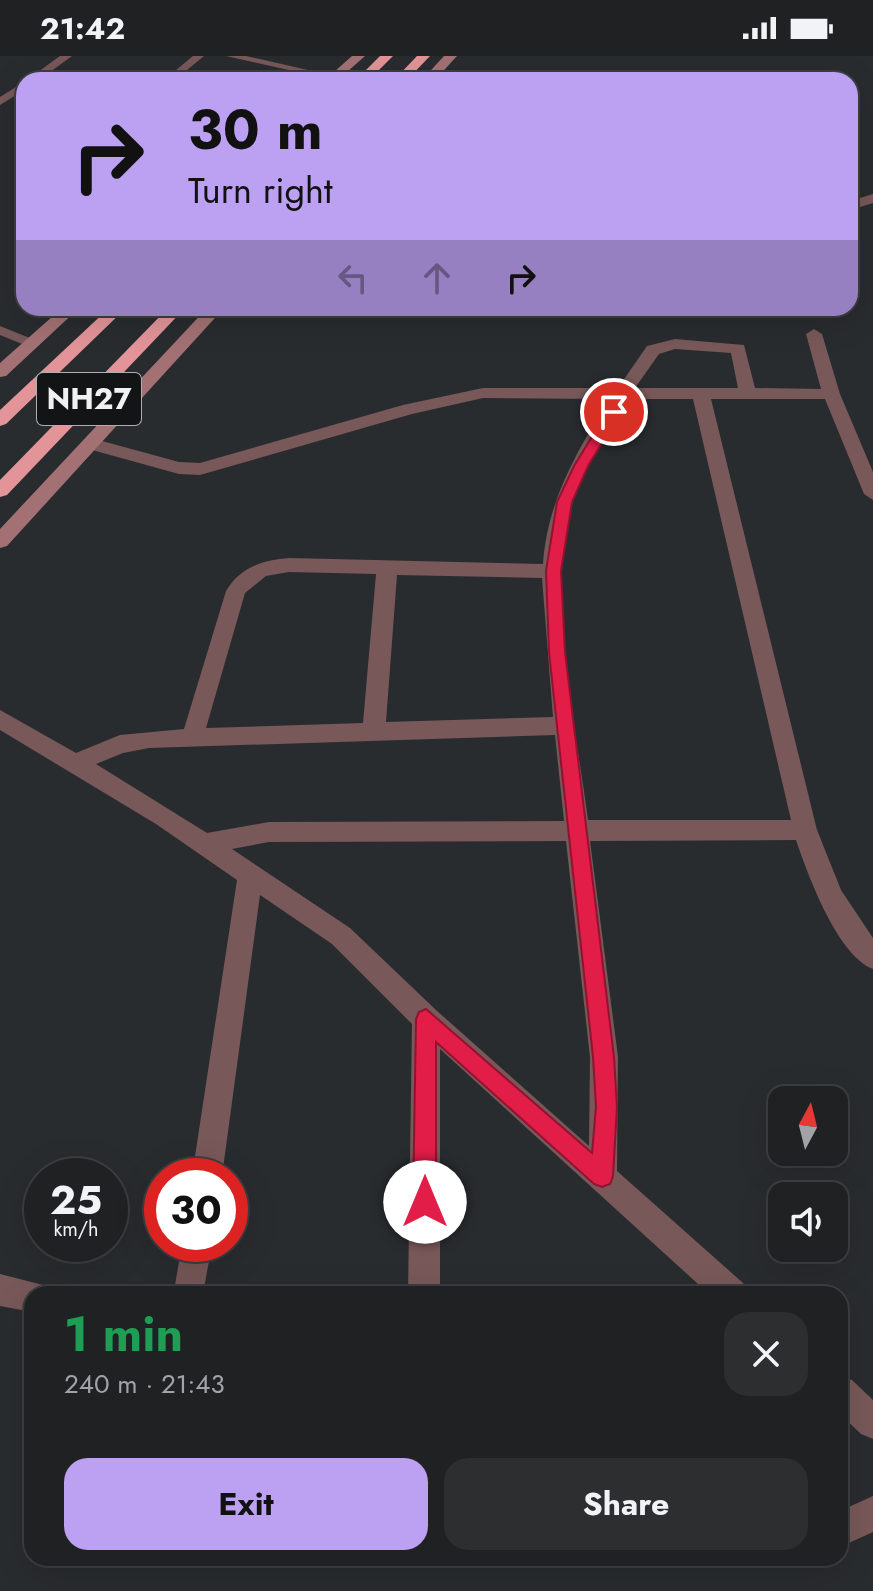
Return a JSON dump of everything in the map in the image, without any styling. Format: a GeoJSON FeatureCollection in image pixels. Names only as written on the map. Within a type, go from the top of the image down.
{"type":"FeatureCollection","features":[{"type":"Feature","properties":{"kind":"highway"},"geometry":{"type":"LineString","coordinates":[[370,72],[387,56]]}},
{"type":"Feature","properties":{"kind":"highway"},"geometry":{"type":"LineString","coordinates":[[408,72],[424,56]]}},
{"type":"Feature","properties":{"kind":"highway","name":"NH27"},"geometry":{"type":"LineString","coordinates":[[0,420],[110,316]]}},
{"type":"Feature","properties":{"kind":"highway","name":"NH27"},"geometry":{"type":"LineString","coordinates":[[0,491],[169,316]]}},
{"type":"Feature","properties":{"kind":"street"},"geometry":{"type":"LineString","coordinates":[[341,72],[359,56]]}},
{"type":"Feature","properties":{"kind":"street"},"geometry":{"type":"LineString","coordinates":[[436,72],[451,56]]}},
{"type":"Feature","properties":{"kind":"street"},"geometry":{"type":"LineString","coordinates":[[0,372],[62,316]]}},
{"type":"Feature","properties":{"kind":"street"},"geometry":{"type":"LineString","coordinates":[[0,541],[209,316]]}},
{"type":"Feature","properties":{"kind":"street"},"geometry":{"type":"LineString","coordinates":[[814,334],[831,394],[873,494]]}},
{"type":"Feature","properties":{"kind":"street"},"geometry":{"type":"LineString","coordinates":[[602,1176],[606,1107],[604,1057],[565,726],[553,571],[565,502],[581,466],[653,350],[675,344],[738,349],[748,394]]}},
{"type":"Feature","properties":{"kind":"street"},"geometry":{"type":"LineString","coordinates":[[91,444],[179,468],[200,469],[453,398],[511,390],[624,395],[831,394]]}},
{"type":"Feature","properties":{"kind":"street"},"geometry":{"type":"LineString","coordinates":[[701,394],[805,830],[821,876],[843,923],[873,957]]}},
{"type":"Feature","properties":{"kind":"street"},"geometry":{"type":"LineString","coordinates":[[192,738],[236,591],[248,575],[267,567],[289,565],[553,571]]}},
{"type":"Feature","properties":{"kind":"street"},"geometry":{"type":"LineString","coordinates":[[374,732],[387,568]]}},
{"type":"Feature","properties":{"kind":"street"},"geometry":{"type":"LineString","coordinates":[[0,719],[205,844],[341,936],[426,1019],[723,1286]]}},
{"type":"Feature","properties":{"kind":"street"},"geometry":{"type":"LineString","coordinates":[[75,763],[120,744],[192,738],[565,726]]}},
{"type":"Feature","properties":{"kind":"street"},"geometry":{"type":"LineString","coordinates":[[205,844],[269,832],[805,830]]}},
{"type":"Feature","properties":{"kind":"street"},"geometry":{"type":"LineString","coordinates":[[210,1158],[250,875]]}},
{"type":"Feature","properties":{"kind":"street"},"geometry":{"type":"LineString","coordinates":[[424,1286],[426,1019]]}},
{"type":"Feature","properties":{"kind":"street"},"geometry":{"type":"LineString","coordinates":[[191,1285],[194,1262]]}},
{"type":"Feature","properties":{"kind":"street"},"geometry":{"type":"LineString","coordinates":[[0,1290],[24,1294]]}},
{"type":"Feature","properties":{"kind":"street"},"geometry":{"type":"LineString","coordinates":[[848,1399],[873,1422]]}},
{"type":"Feature","properties":{"kind":"street"},"geometry":{"type":"LineString","coordinates":[[848,1526],[873,1513]]}},
{"type":"Feature","properties":{"kind":"lane"},"geometry":{"type":"LineString","coordinates":[[44,72],[67,56]]}},
{"type":"Feature","properties":{"kind":"lane"},"geometry":{"type":"LineString","coordinates":[[179,72],[199,56]]}},
{"type":"Feature","properties":{"kind":"lane"},"geometry":{"type":"LineString","coordinates":[[231,56],[318,72]]}},
{"type":"Feature","properties":{"kind":"lane"},"geometry":{"type":"LineString","coordinates":[[0,330],[32,344]]}},
{"type":"Feature","properties":{"kind":"route"},"geometry":{"type":"LineString","coordinates":[[425,1202],[426,1019],[602,1176],[606,1107],[604,1057],[557,652],[553,571],[565,502],[581,466],[614,412]]}}]}
